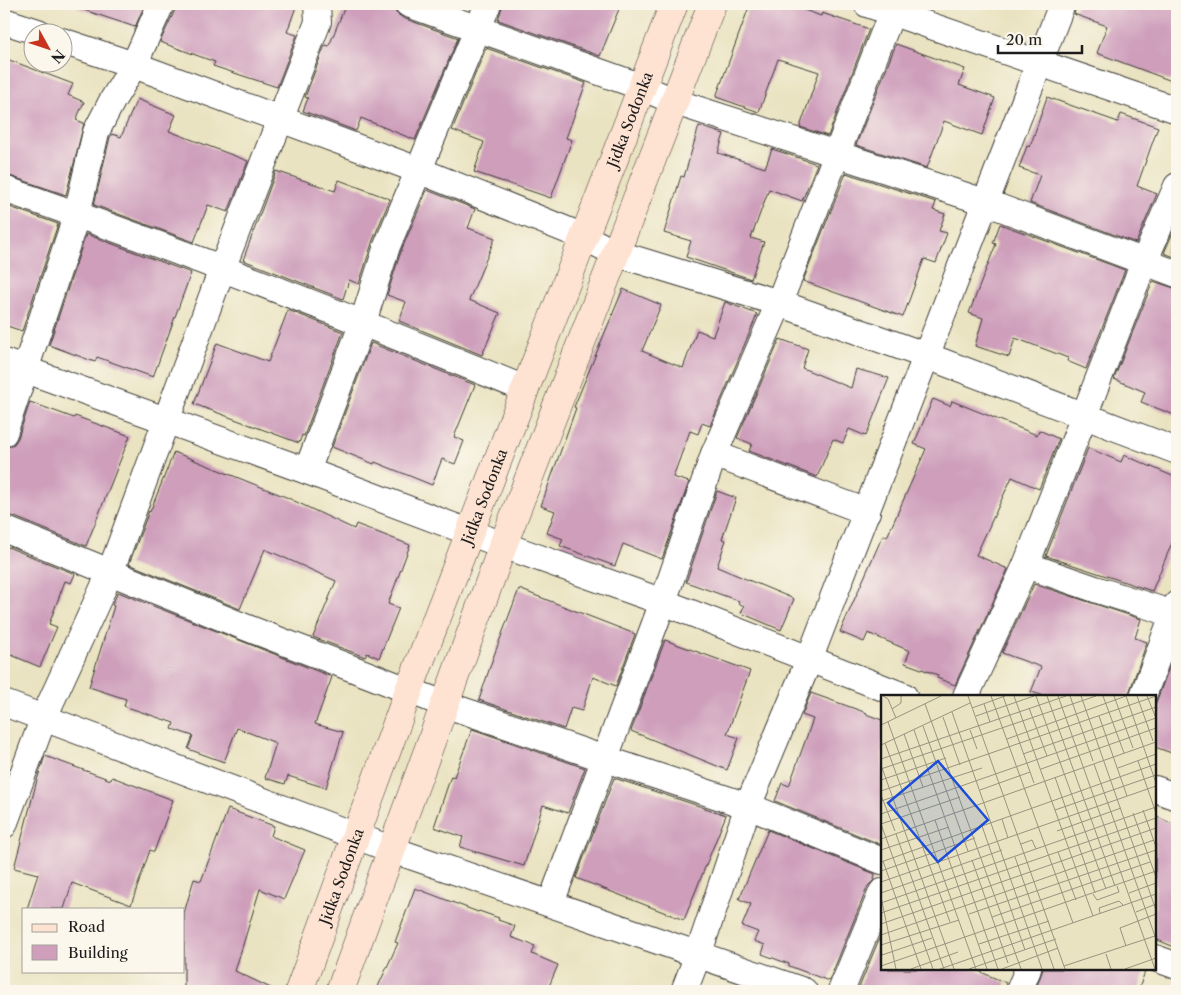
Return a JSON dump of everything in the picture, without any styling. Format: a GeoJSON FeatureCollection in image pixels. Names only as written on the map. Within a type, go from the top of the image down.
{"type":"FeatureCollection","features":[{"type":"Feature","properties":{"kind":"main road","name":"Jidka Sodonka"},"geometry":{"type":"LineString","coordinates":[[299,991],[409,690],[674,4]]}},
{"type":"Feature","properties":{"kind":"main road"},"geometry":{"type":"LineString","coordinates":[[340,991],[503,545],[712,4]]}},
{"type":"Feature","properties":{"kind":"street"},"geometry":{"type":"LineString","coordinates":[[4,433],[15,366],[77,214],[96,132],[134,65],[161,4]]}},
{"type":"Feature","properties":{"kind":"street"},"geometry":{"type":"LineString","coordinates":[[4,825],[44,717],[110,573],[222,269],[318,22],[317,4]]}},
{"type":"Feature","properties":{"kind":"street"},"geometry":{"type":"LineString","coordinates":[[408,4],[642,88],[675,102],[985,202],[1177,274]]}},
{"type":"Feature","properties":{"kind":"street"},"geometry":{"type":"LineString","coordinates":[[307,471],[363,322],[387,246],[488,4]]}},
{"type":"Feature","properties":{"kind":"street"},"geometry":{"type":"LineString","coordinates":[[867,4],[893,8],[1040,63],[1177,110]]}},
{"type":"Feature","properties":{"kind":"street"},"geometry":{"type":"LineString","coordinates":[[684,991],[748,806],[809,660],[867,512],[1062,4]]}},
{"type":"Feature","properties":{"kind":"street"},"geometry":{"type":"LineString","coordinates":[[551,903],[663,602],[714,454],[779,303],[893,8]]}},
{"type":"Feature","properties":{"kind":"street"},"geometry":{"type":"LineString","coordinates":[[4,21],[22,27]]}},
{"type":"Feature","properties":{"kind":"street"},"geometry":{"type":"LineString","coordinates":[[72,44],[134,65],[418,170],[584,237],[615,252],[779,303],[927,356],[1177,451]]}},
{"type":"Feature","properties":{"kind":"street"},"geometry":{"type":"LineString","coordinates":[[966,695],[1026,565],[1144,262],[1177,186]]}},
{"type":"Feature","properties":{"kind":"street"},"geometry":{"type":"LineString","coordinates":[[4,189],[77,214],[363,322],[525,388]]}},
{"type":"Feature","properties":{"kind":"street"},"geometry":{"type":"LineString","coordinates":[[15,366],[663,602],[901,695]]}},
{"type":"Feature","properties":{"kind":"street"},"geometry":{"type":"LineString","coordinates":[[714,454],[867,512]]}},
{"type":"Feature","properties":{"kind":"street"},"geometry":{"type":"LineString","coordinates":[[4,529],[245,627],[444,704],[605,760],[748,806],[881,861]]}},
{"type":"Feature","properties":{"kind":"street"},"geometry":{"type":"LineString","coordinates":[[1026,565],[1095,589],[1176,611],[1143,695]]}},
{"type":"Feature","properties":{"kind":"street"},"geometry":{"type":"LineString","coordinates":[[4,703],[393,850],[804,991]]}},
{"type":"Feature","properties":{"kind":"street"},"geometry":{"type":"LineString","coordinates":[[1156,789],[1177,797]]}},
{"type":"Feature","properties":{"kind":"street"},"geometry":{"type":"LineString","coordinates":[[841,991],[881,894]]}},
{"type":"Feature","properties":{"kind":"street"},"geometry":{"type":"LineString","coordinates":[[1156,958],[1177,966]]}},
{"type":"Feature","properties":{"kind":"street"},"geometry":{"type":"LineString","coordinates":[[1019,991],[1028,970]]}},
{"type":"Feature","properties":{"kind":"building"},"geometry":{"type":"Polygon","coordinates":[[[79,4],[145,4],[135,27],[78,8],[79,4]]]}},
{"type":"Feature","properties":{"kind":"building"},"geometry":{"type":"Polygon","coordinates":[[[176,4],[297,4],[287,32],[297,35],[277,87],[213,66],[215,62],[160,42],[176,4]]]}},
{"type":"Feature","properties":{"kind":"building"},"geometry":{"type":"Polygon","coordinates":[[[346,4],[393,4],[396,13],[403,18],[458,38],[415,140],[361,118],[356,131],[303,111],[308,98],[305,97],[325,45],[329,46],[346,4]]]}},
{"type":"Feature","properties":{"kind":"building"},"geometry":{"type":"Polygon","coordinates":[[[503,4],[621,4],[600,56],[498,20],[503,4]]]}},
{"type":"Feature","properties":{"kind":"building"},"geometry":{"type":"Polygon","coordinates":[[[750,4],[787,4],[821,16],[822,13],[869,29],[828,136],[800,127],[819,72],[778,59],[759,112],[716,97],[750,4]]]}},
{"type":"Feature","properties":{"kind":"building"},"geometry":{"type":"Polygon","coordinates":[[[1077,4],[1177,4],[1177,83],[1097,53],[1107,26],[1074,14],[1077,4]]]}},
{"type":"Feature","properties":{"kind":"building"},"geometry":{"type":"Polygon","coordinates":[[[896,44],[965,69],[959,85],[995,98],[982,135],[944,121],[927,168],[856,145],[896,44]]]}},
{"type":"Feature","properties":{"kind":"building"},"geometry":{"type":"Polygon","coordinates":[[[486,48],[586,83],[566,138],[572,140],[551,198],[474,172],[484,142],[452,130],[486,48]]]}},
{"type":"Feature","properties":{"kind":"building"},"geometry":{"type":"Polygon","coordinates":[[[4,58],[22,65],[22,72],[41,72],[73,84],[68,95],[84,102],[76,120],[84,123],[66,195],[4,174],[4,58]]]}},
{"type":"Feature","properties":{"kind":"building"},"geometry":{"type":"Polygon","coordinates":[[[1047,97],[1118,122],[1121,114],[1158,127],[1137,186],[1157,194],[1136,243],[1030,203],[1040,175],[1019,168],[1027,146],[1030,147],[1047,97]]]}},
{"type":"Feature","properties":{"kind":"building"},"geometry":{"type":"Polygon","coordinates":[[[137,99],[176,115],[169,131],[248,161],[228,212],[208,205],[194,242],[94,205],[110,137],[112,134],[121,137],[137,99]]]}},
{"type":"Feature","properties":{"kind":"building"},"geometry":{"type":"Polygon","coordinates":[[[699,126],[724,134],[718,153],[765,168],[772,149],[817,164],[802,201],[769,189],[751,238],[764,242],[751,279],[686,257],[691,241],[664,233],[681,176],[684,177],[699,126]]]}},
{"type":"Feature","properties":{"kind":"building"},"geometry":{"type":"Polygon","coordinates":[[[276,171],[335,191],[339,180],[390,199],[373,240],[359,284],[349,280],[343,299],[243,260],[276,171]]]}},
{"type":"Feature","properties":{"kind":"building"},"geometry":{"type":"Polygon","coordinates":[[[846,173],[936,202],[933,210],[945,214],[939,231],[947,233],[936,263],[924,259],[903,317],[803,281],[846,173]]]}},
{"type":"Feature","properties":{"kind":"building"},"geometry":{"type":"Polygon","coordinates":[[[427,190],[475,209],[468,228],[495,238],[469,300],[500,313],[482,355],[399,321],[406,302],[387,295],[401,251],[427,190]]]}},
{"type":"Feature","properties":{"kind":"building"},"geometry":{"type":"Polygon","coordinates":[[[4,205],[58,224],[22,331],[4,325],[4,205]]]}},
{"type":"Feature","properties":{"kind":"building"},"geometry":{"type":"Polygon","coordinates":[[[1177,223],[1177,258],[1164,253],[1177,223]]]}},
{"type":"Feature","properties":{"kind":"building"},"geometry":{"type":"Polygon","coordinates":[[[1000,224],[1125,270],[1086,369],[1067,361],[1068,358],[1015,338],[1009,357],[975,346],[983,318],[969,313],[996,244],[993,243],[1000,224]]]}},
{"type":"Feature","properties":{"kind":"building"},"geometry":{"type":"Polygon","coordinates":[[[86,234],[191,273],[153,377],[97,357],[95,362],[49,345],[86,234]]]}},
{"type":"Feature","properties":{"kind":"building"},"geometry":{"type":"Polygon","coordinates":[[[1153,281],[1177,289],[1177,416],[1141,402],[1145,392],[1114,379],[1153,281]]]}},
{"type":"Feature","properties":{"kind":"building"},"geometry":{"type":"Polygon","coordinates":[[[623,289],[661,305],[642,351],[683,368],[697,330],[713,336],[725,302],[757,315],[710,426],[702,423],[698,434],[690,431],[673,477],[689,482],[662,559],[623,544],[615,566],[560,546],[563,539],[547,533],[555,511],[541,506],[576,408],[574,407],[623,289]]]}},
{"type":"Feature","properties":{"kind":"building"},"geometry":{"type":"Polygon","coordinates":[[[288,310],[343,332],[304,436],[302,435],[299,443],[194,404],[217,343],[268,362],[288,310]]]}},
{"type":"Feature","properties":{"kind":"building"},"geometry":{"type":"Polygon","coordinates":[[[780,339],[808,349],[802,368],[851,388],[856,369],[889,378],[866,436],[849,429],[843,443],[833,439],[817,477],[749,451],[752,444],[737,438],[780,339]]]}},
{"type":"Feature","properties":{"kind":"building"},"geometry":{"type":"Polygon","coordinates":[[[371,343],[475,385],[454,437],[464,441],[455,464],[442,459],[432,485],[332,447],[371,343]]]}},
{"type":"Feature","properties":{"kind":"building"},"geometry":{"type":"Polygon","coordinates":[[[933,399],[950,406],[952,401],[1037,435],[1039,430],[1059,439],[1039,489],[1012,477],[976,555],[1008,569],[955,685],[937,678],[938,675],[905,663],[910,651],[868,633],[864,642],[840,632],[883,535],[887,537],[926,449],[914,444],[933,399]]]}},
{"type":"Feature","properties":{"kind":"building"},"geometry":{"type":"Polygon","coordinates":[[[30,402],[130,436],[86,546],[4,514],[4,455],[6,448],[14,444],[18,438],[30,402]]]}},
{"type":"Feature","properties":{"kind":"building"},"geometry":{"type":"Polygon","coordinates":[[[1088,448],[1121,462],[1124,455],[1177,478],[1177,531],[1152,591],[1046,556],[1088,448]]]}},
{"type":"Feature","properties":{"kind":"building"},"geometry":{"type":"Polygon","coordinates":[[[174,452],[286,497],[354,529],[356,524],[410,545],[388,604],[399,608],[379,658],[367,653],[365,657],[313,637],[336,581],[265,549],[240,609],[129,564],[174,452]]]}},
{"type":"Feature","properties":{"kind":"building"},"geometry":{"type":"Polygon","coordinates":[[[717,491],[736,498],[722,539],[726,540],[717,567],[794,599],[781,630],[741,613],[744,606],[738,603],[739,601],[686,582],[717,491]]]}},
{"type":"Feature","properties":{"kind":"building"},"geometry":{"type":"Polygon","coordinates":[[[5,546],[75,574],[71,583],[65,581],[49,624],[57,627],[40,667],[4,652],[5,546]]]}},
{"type":"Feature","properties":{"kind":"building"},"geometry":{"type":"Polygon","coordinates":[[[1034,584],[1141,619],[1135,638],[1147,642],[1128,695],[1042,695],[1031,692],[1041,667],[1002,653],[1034,584]]]}},
{"type":"Feature","properties":{"kind":"building"},"geometry":{"type":"Polygon","coordinates":[[[519,589],[635,634],[616,686],[593,677],[582,711],[571,708],[564,729],[479,700],[519,589]]]}},
{"type":"Feature","properties":{"kind":"building"},"geometry":{"type":"Polygon","coordinates":[[[118,592],[332,677],[315,724],[343,732],[326,788],[288,776],[285,784],[265,778],[276,743],[237,728],[224,762],[188,749],[193,736],[172,729],[174,723],[124,706],[126,699],[89,687],[114,606],[112,605],[118,592]]]}},
{"type":"Feature","properties":{"kind":"building"},"geometry":{"type":"Polygon","coordinates":[[[665,640],[750,671],[727,734],[739,738],[727,770],[631,731],[665,640]]]}},
{"type":"Feature","properties":{"kind":"building"},"geometry":{"type":"Polygon","coordinates":[[[1175,652],[1177,653],[1177,755],[1156,747],[1156,702],[1175,652]]]}},
{"type":"Feature","properties":{"kind":"building"},"geometry":{"type":"Polygon","coordinates":[[[811,693],[881,720],[881,845],[775,801],[782,783],[789,786],[813,719],[802,715],[811,693]]]}},
{"type":"Feature","properties":{"kind":"building"},"geometry":{"type":"Polygon","coordinates":[[[472,729],[585,768],[568,813],[543,805],[524,866],[460,847],[463,837],[434,827],[451,776],[454,777],[472,729]]]}},
{"type":"Feature","properties":{"kind":"building"},"geometry":{"type":"Polygon","coordinates":[[[45,756],[111,780],[112,777],[173,800],[154,852],[150,850],[131,905],[72,883],[64,908],[27,908],[38,874],[14,868],[45,756]]]}},
{"type":"Feature","properties":{"kind":"building"},"geometry":{"type":"Polygon","coordinates":[[[614,778],[726,815],[684,920],[576,878],[614,778]]]}},
{"type":"Feature","properties":{"kind":"building"},"geometry":{"type":"Polygon","coordinates":[[[228,809],[274,826],[271,836],[305,850],[284,899],[260,889],[235,971],[277,991],[184,991],[185,910],[194,879],[201,881],[228,809]]]}},
{"type":"Feature","properties":{"kind":"building"},"geometry":{"type":"Polygon","coordinates":[[[1156,816],[1177,826],[1177,948],[1156,939],[1156,816]]]}},
{"type":"Feature","properties":{"kind":"building"},"geometry":{"type":"Polygon","coordinates":[[[768,830],[875,874],[874,880],[868,886],[829,981],[762,954],[765,945],[754,941],[758,932],[742,926],[751,904],[739,899],[768,830]]]}},
{"type":"Feature","properties":{"kind":"building"},"geometry":{"type":"Polygon","coordinates":[[[415,888],[499,918],[498,920],[515,926],[511,937],[535,946],[532,954],[558,965],[547,991],[376,991],[398,943],[395,942],[415,888]]]}},
{"type":"Feature","properties":{"kind":"building"},"geometry":{"type":"Polygon","coordinates":[[[881,934],[881,970],[976,970],[1006,983],[1004,991],[858,990],[881,934]]]}},
{"type":"Feature","properties":{"kind":"building"},"geometry":{"type":"Polygon","coordinates":[[[1043,970],[1146,970],[1138,991],[1035,991],[1043,970]]]}}]}
